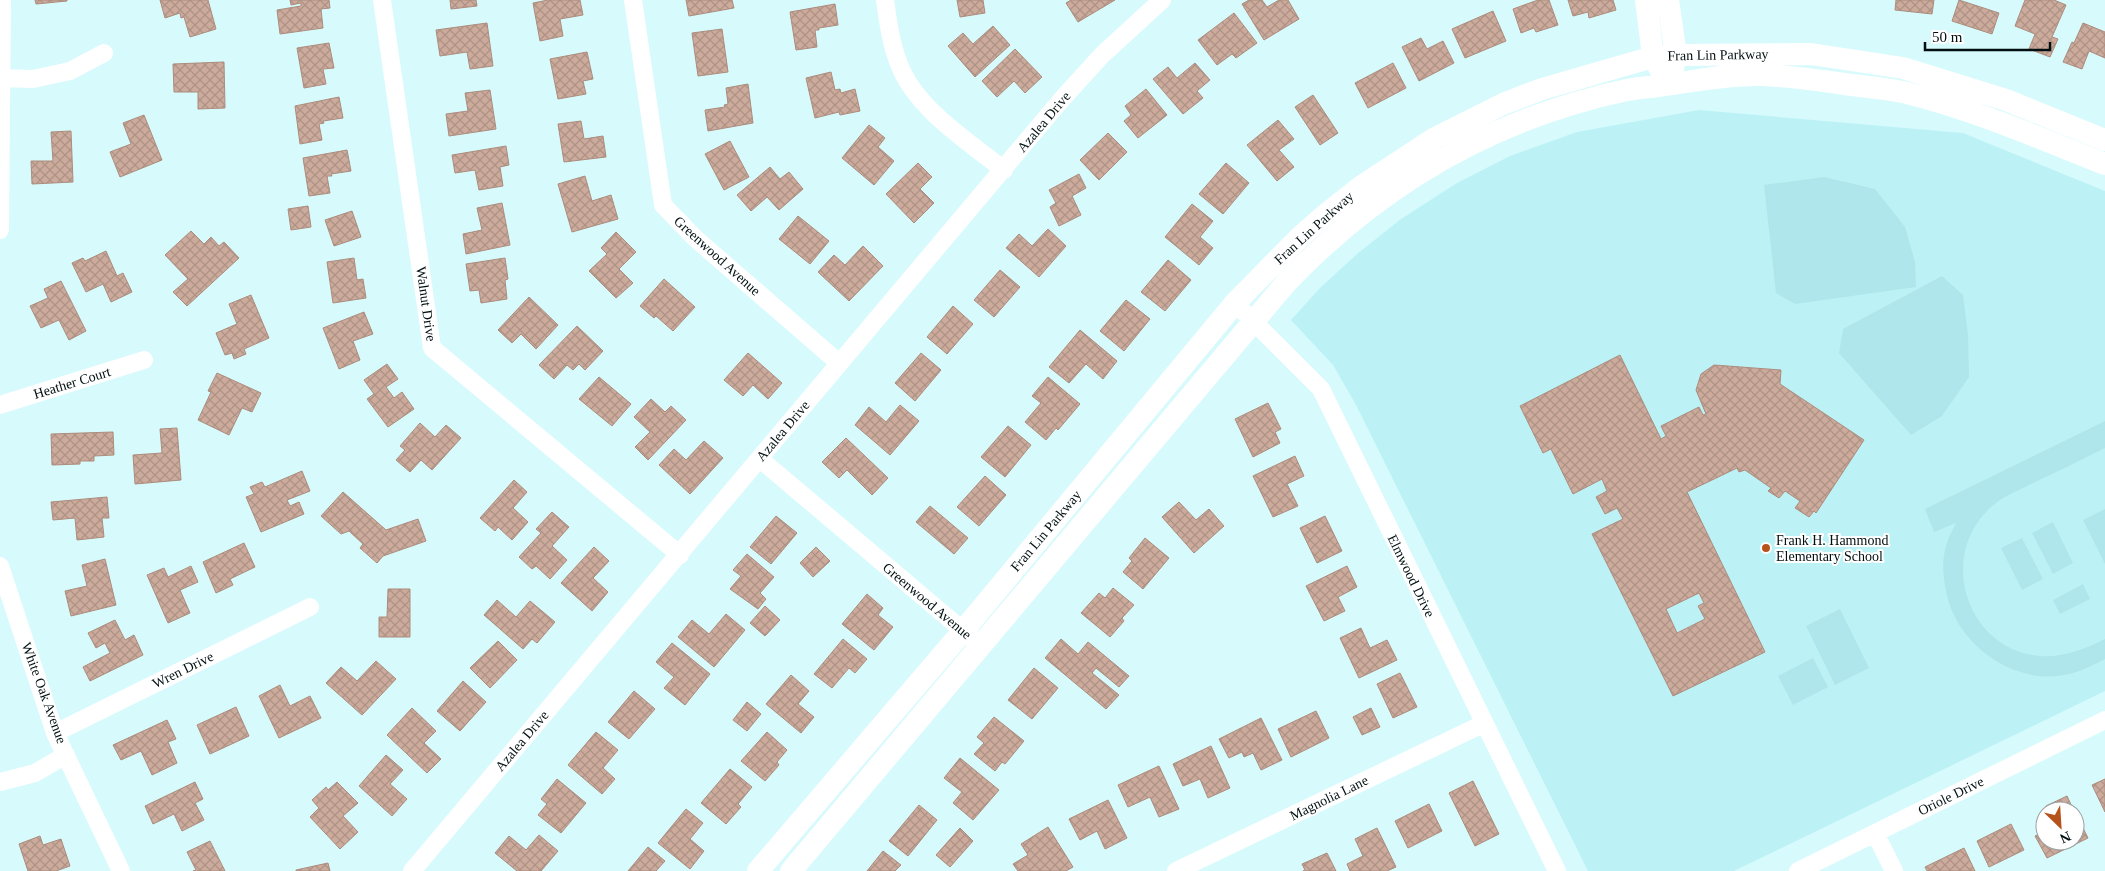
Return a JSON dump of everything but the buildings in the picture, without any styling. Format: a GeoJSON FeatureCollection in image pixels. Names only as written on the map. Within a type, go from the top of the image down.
{"type":"FeatureCollection","features":[{"type":"Feature","properties":{"kind":"street"},"geometry":{"type":"LineString","coordinates":[[0,230],[2,0]]}},
{"type":"Feature","properties":{"kind":"street","name":"Walnut Drive"},"geometry":{"type":"LineString","coordinates":[[382,0],[432,348],[680,555]]}},
{"type":"Feature","properties":{"kind":"street","name":"Greenwood Avenue"},"geometry":{"type":"LineString","coordinates":[[634,0],[663,205],[696,239],[839,363]]}},
{"type":"Feature","properties":{"kind":"street"},"geometry":{"type":"LineString","coordinates":[[886,0],[894,52],[899,66],[911,86],[932,111],[1004,170]]}},
{"type":"Feature","properties":{"kind":"street","name":"Azalea Drive"},"geometry":{"type":"LineString","coordinates":[[412,871],[1062,99],[1102,55],[1162,0]]}},
{"type":"Feature","properties":{"kind":"street"},"geometry":{"type":"LineString","coordinates":[[1646,0],[1653,57],[1670,85]]}},
{"type":"Feature","properties":{"kind":"street"},"geometry":{"type":"LineString","coordinates":[[1668,0],[1676,55],[1670,85]]}},
{"type":"Feature","properties":{"kind":"street"},"geometry":{"type":"LineString","coordinates":[[2,78],[33,79],[70,71],[104,52]]}},
{"type":"Feature","properties":{"kind":"street","name":"Fran Lin Parkway"},"geometry":{"type":"LineString","coordinates":[[758,871],[963,631],[1235,303],[1300,236],[1325,214],[1359,188],[1435,138],[1503,104],[1542,89],[1653,57],[1676,55],[1811,54],[1903,68],[2006,100],[2105,140]]}},
{"type":"Feature","properties":{"kind":"street","name":"Fran Lin Parkway"},"geometry":{"type":"LineString","coordinates":[[791,871],[1254,321],[1310,258],[1339,231],[1389,193],[1448,156],[1496,132],[1548,111],[1630,89],[1670,85],[1706,78],[1760,75],[1812,79],[1902,92],[1996,120],[2105,164]]}},
{"type":"Feature","properties":{"kind":"street","name":"Elmwood Drive"},"geometry":{"type":"LineString","coordinates":[[1235,303],[1321,389],[1483,724],[1557,871]]}},
{"type":"Feature","properties":{"kind":"street","name":"Heather Court"},"geometry":{"type":"LineString","coordinates":[[0,405],[144,360]]}},
{"type":"Feature","properties":{"kind":"street","name":"Greenwood Avenue"},"geometry":{"type":"LineString","coordinates":[[760,458],[981,646]]}},
{"type":"Feature","properties":{"kind":"street","name":"White Oak Avenue"},"geometry":{"type":"LineString","coordinates":[[0,566],[55,733],[122,871]]}},
{"type":"Feature","properties":{"kind":"street","name":"Wren Drive"},"geometry":{"type":"LineString","coordinates":[[55,733],[310,607]]}},
{"type":"Feature","properties":{"kind":"street","name":"Oriole Drive"},"geometry":{"type":"LineString","coordinates":[[1798,871],[2105,720]]}},
{"type":"Feature","properties":{"kind":"street","name":"Magnolia Lane"},"geometry":{"type":"LineString","coordinates":[[1176,871],[1483,724]]}},
{"type":"Feature","properties":{"kind":"street"},"geometry":{"type":"LineString","coordinates":[[0,782],[35,773],[66,755]]}},
{"type":"Feature","properties":{"kind":"street"},"geometry":{"type":"LineString","coordinates":[[1875,833],[1894,871]]}},
{"type":"Feature","properties":{"kind":"shaded area","name":"Frank H. Hammond Elementary School"},"geometry":{"type":"Polygon","coordinates":[[[1699,110],[1963,133],[2105,191],[2105,691],[1734,871],[1588,871],[1356,405],[1333,365],[1291,320],[1320,288],[1357,254],[1401,219],[1457,183],[1510,156],[1577,132],[1699,110]]]}},
{"type":"Feature","properties":{"kind":"shaded area"},"geometry":{"type":"Polygon","coordinates":[[[1824,177],[1875,189],[1905,227],[1915,262],[1916,287],[1795,304],[1776,293],[1764,185],[1824,177]]]}},
{"type":"Feature","properties":{"kind":"shaded area"},"geometry":{"type":"Polygon","coordinates":[[[1942,276],[1963,295],[1968,334],[1969,377],[1942,416],[1911,435],[1839,353],[1843,329],[1942,276]]]}},
{"type":"Feature","properties":{"kind":"shaded area"},"geometry":{"type":"Polygon","coordinates":[[[2105,421],[2105,448],[2004,498],[1988,510],[1973,530],[1965,553],[1963,577],[1968,600],[1979,621],[1995,638],[2015,650],[2040,656],[2057,656],[2073,652],[2105,639],[2105,659],[2077,672],[2054,676],[2034,675],[2016,670],[1998,662],[1982,651],[1968,637],[1957,621],[1947,596],[1943,566],[1947,543],[1956,523],[1934,532],[1925,509],[2105,421]]]}},
{"type":"Feature","properties":{"kind":"shaded area"},"geometry":{"type":"Polygon","coordinates":[[[2105,509],[2105,564],[2083,520],[2105,509]]]}},
{"type":"Feature","properties":{"kind":"shaded area"},"geometry":{"type":"Polygon","coordinates":[[[2053,522],[2073,563],[2053,574],[2032,533],[2053,522]]]}},
{"type":"Feature","properties":{"kind":"shaded area"},"geometry":{"type":"Polygon","coordinates":[[[2022,538],[2043,579],[2022,590],[2001,548],[2022,538]]]}},
{"type":"Feature","properties":{"kind":"shaded area"},"geometry":{"type":"Polygon","coordinates":[[[2083,584],[2090,599],[2060,614],[2053,600],[2083,584]]]}},
{"type":"Feature","properties":{"kind":"shaded area"},"geometry":{"type":"Polygon","coordinates":[[[1840,609],[1869,668],[1835,685],[1806,626],[1840,609]]]}},
{"type":"Feature","properties":{"kind":"shaded area"},"geometry":{"type":"Polygon","coordinates":[[[1813,658],[1828,687],[1793,705],[1778,676],[1813,658]]]}},
{"type":"Feature","properties":{"kind":"place","name":"Frank H. Hammond Elementary School"},"geometry":{"type":"Point","coordinates":[1766,548]}}]}
